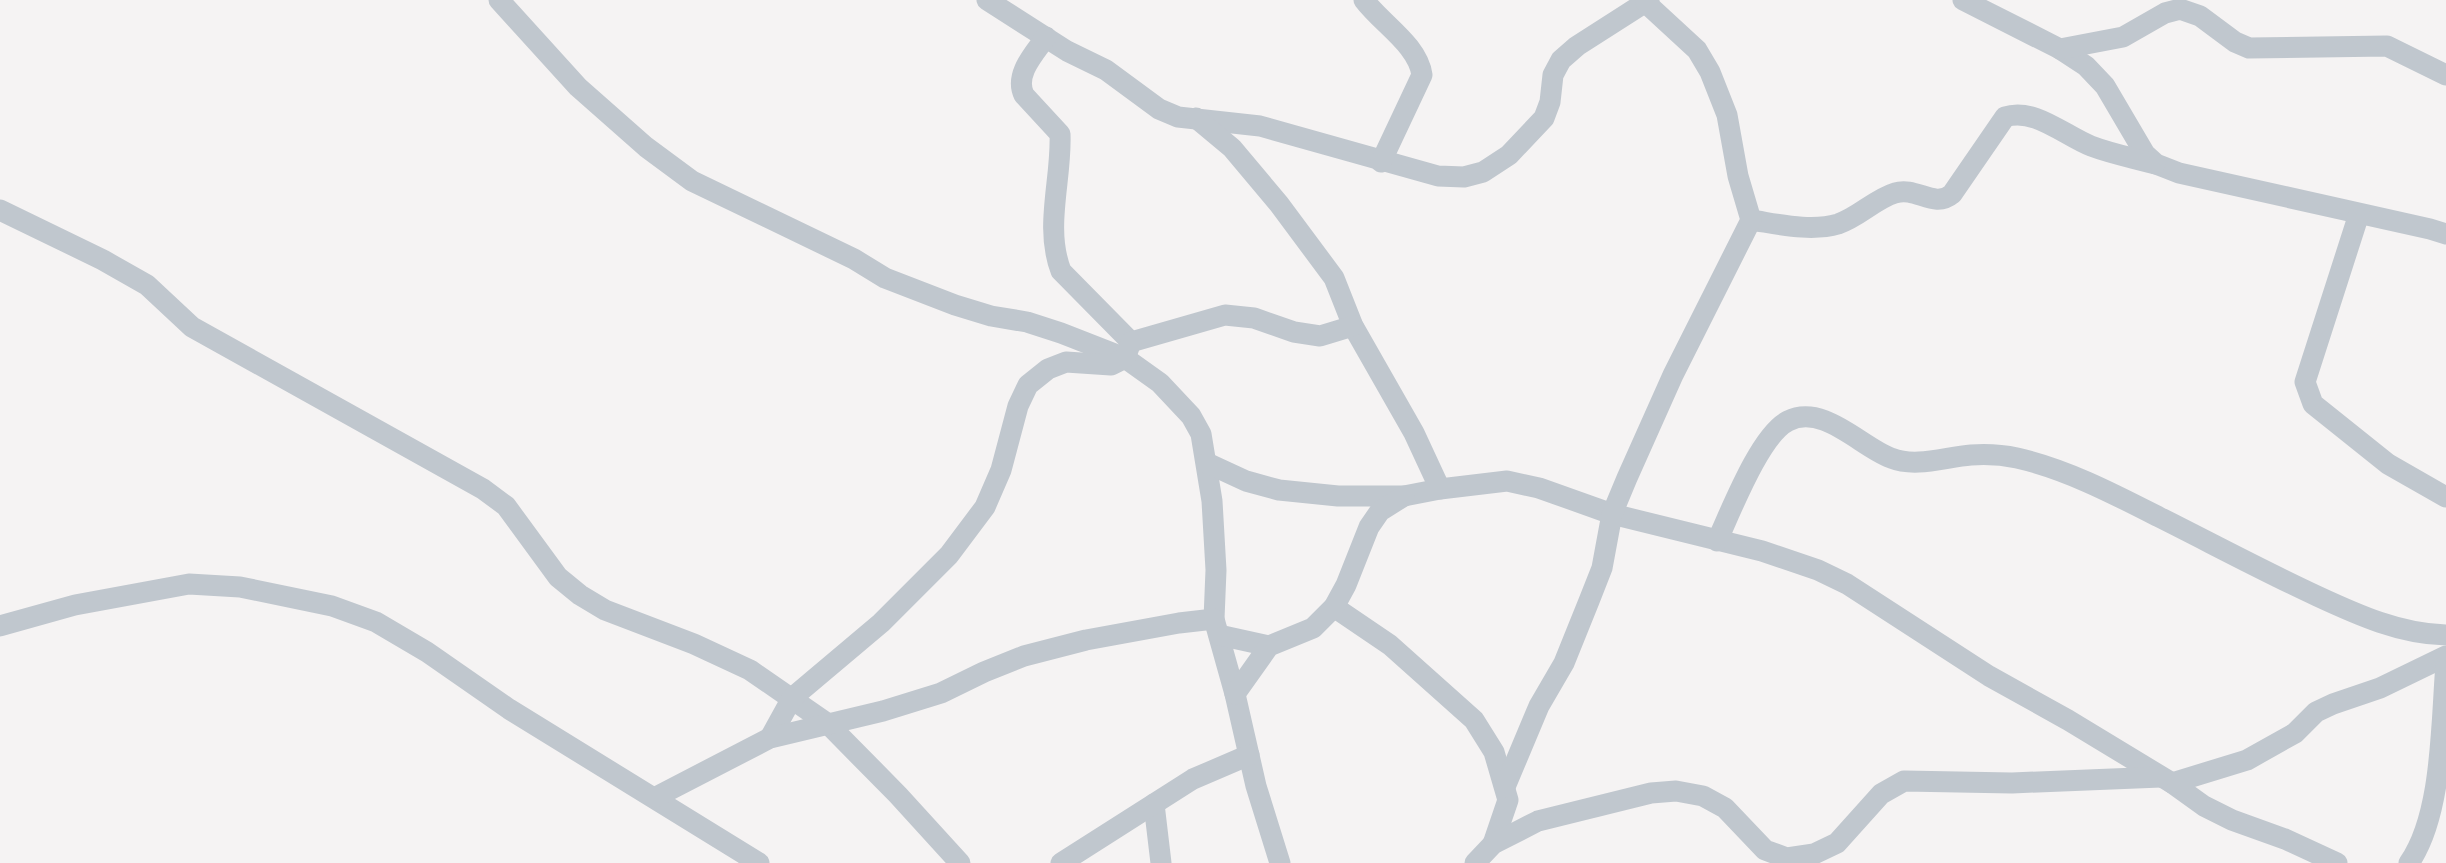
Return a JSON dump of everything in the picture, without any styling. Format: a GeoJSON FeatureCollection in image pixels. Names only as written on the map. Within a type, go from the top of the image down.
{"type":"FeatureCollection","features":[{"type":"Feature","properties":{"kind":"street"},"geometry":{"type":"LineString","coordinates":[[498,0],[578,87],[646,147],[692,181],[854,259],[885,278],[991,316],[1027,322],[1128,350]]}},
{"type":"Feature","properties":{"kind":"street"},"geometry":{"type":"LineString","coordinates":[[987,0],[1068,51],[1106,70],[1159,109],[1178,117],[1260,126],[1438,177],[1464,177],[1483,172],[1509,155],[1544,118],[1550,102],[1553,75],[1561,60],[1576,46],[1647,1],[1697,50],[1710,72],[1727,115],[1738,176],[1751,220],[1673,375],[1612,514],[1602,568],[1564,663],[1539,706],[1507,794],[1493,844]]}},
{"type":"Feature","properties":{"kind":"street"},"geometry":{"type":"LineString","coordinates":[[1364,0],[1411,50],[1420,65],[1422,75],[1382,162]]}},
{"type":"Feature","properties":{"kind":"street"},"geometry":{"type":"LineString","coordinates":[[1963,0],[2060,49],[2086,66],[2105,86],[2145,154],[2156,164]]}},
{"type":"Feature","properties":{"kind":"street"},"geometry":{"type":"LineString","coordinates":[[2060,49],[2123,37],[2164,13],[2180,9],[2200,16],[2235,42],[2249,48],[2387,46],[2446,75]]}},
{"type":"Feature","properties":{"kind":"street"},"geometry":{"type":"LineString","coordinates":[[1047,37],[1022,76],[1020,87],[1024,95],[1060,134],[1054,224],[1055,256],[1061,271],[1128,350],[1191,416],[1201,434],[1207,463],[1216,570],[1216,627],[1280,863]]}},
{"type":"Feature","properties":{"kind":"street"},"geometry":{"type":"LineString","coordinates":[[1751,220],[1806,227],[1838,224],[1896,192],[1911,191],[1939,201],[1945,199],[1952,194],[2005,117],[2014,114],[2034,118],[2092,146],[2189,175],[2446,234]]}},
{"type":"Feature","properties":{"kind":"street"},"geometry":{"type":"LineString","coordinates":[[1196,118],[1232,148],[1280,204],[1334,278],[1353,326],[1414,433],[1440,489]]}},
{"type":"Feature","properties":{"kind":"street"},"geometry":{"type":"LineString","coordinates":[[0,210],[103,260],[147,285],[192,327],[483,489],[506,506],[558,577],[580,595],[605,610],[694,644],[750,670],[792,698],[828,724],[898,795],[960,863]]}},
{"type":"Feature","properties":{"kind":"street"},"geometry":{"type":"LineString","coordinates":[[2359,214],[2305,382],[2308,394],[2313,404],[2388,464],[2446,497]]}},
{"type":"Feature","properties":{"kind":"street"},"geometry":{"type":"LineString","coordinates":[[770,738],[792,698],[881,623],[949,555],[985,507],[1001,470],[1018,406],[1028,386],[1048,369],[1066,362],[1111,365],[1128,350],[1225,315],[1254,318],[1294,332],[1320,336],[1353,326]]}},
{"type":"Feature","properties":{"kind":"street"},"geometry":{"type":"LineString","coordinates":[[1718,541],[1759,453],[1773,435],[1787,421],[1803,417],[1820,419],[1855,436],[1890,458],[1918,462],[1974,455],[2016,458],[2076,477],[2369,620],[2428,634],[2446,635]]}},
{"type":"Feature","properties":{"kind":"street"},"geometry":{"type":"LineString","coordinates":[[1207,463],[1246,481],[1279,490],[1338,496],[1404,496],[1507,481],[1539,488],[1612,514],[1762,551],[1818,570],[1846,584],[1989,676],[2068,720],[2167,780],[2204,806],[2232,820],[2285,839],[2337,863]]}},
{"type":"Feature","properties":{"kind":"street"},"geometry":{"type":"LineString","coordinates":[[1235,694],[1269,646],[1313,628],[1334,607],[1369,527],[1380,511],[1404,496]]}},
{"type":"Feature","properties":{"kind":"street"},"geometry":{"type":"LineString","coordinates":[[0,626],[75,605],[189,584],[240,587],[332,606],[376,622],[436,658],[509,709],[656,797],[759,863]]}},
{"type":"Feature","properties":{"kind":"street"},"geometry":{"type":"LineString","coordinates":[[1334,607],[1390,645],[1474,720],[1494,752],[1507,794],[1538,821]]}},
{"type":"Feature","properties":{"kind":"street"},"geometry":{"type":"LineString","coordinates":[[656,797],[770,738],[941,693],[1024,656],[1086,640],[1160,626],[1216,627],[1269,646]]}},
{"type":"Feature","properties":{"kind":"street"},"geometry":{"type":"LineString","coordinates":[[1475,863],[1493,844],[1538,821],[1642,795],[1676,791],[1703,796],[1725,808],[1766,850],[1787,858],[1814,854],[1837,843],[1881,794],[1904,782],[2012,783],[2167,780],[2247,760],[2295,733],[2316,712],[2380,688],[2446,656]]}},
{"type":"Feature","properties":{"kind":"street"},"geometry":{"type":"LineString","coordinates":[[2409,863],[2419,849],[2426,832],[2434,794],[2446,664]]}},
{"type":"Feature","properties":{"kind":"street"},"geometry":{"type":"LineString","coordinates":[[1061,863],[1192,779],[1249,755]]}},
{"type":"Feature","properties":{"kind":"street"},"geometry":{"type":"LineString","coordinates":[[1154,804],[1161,863]]}}]}
